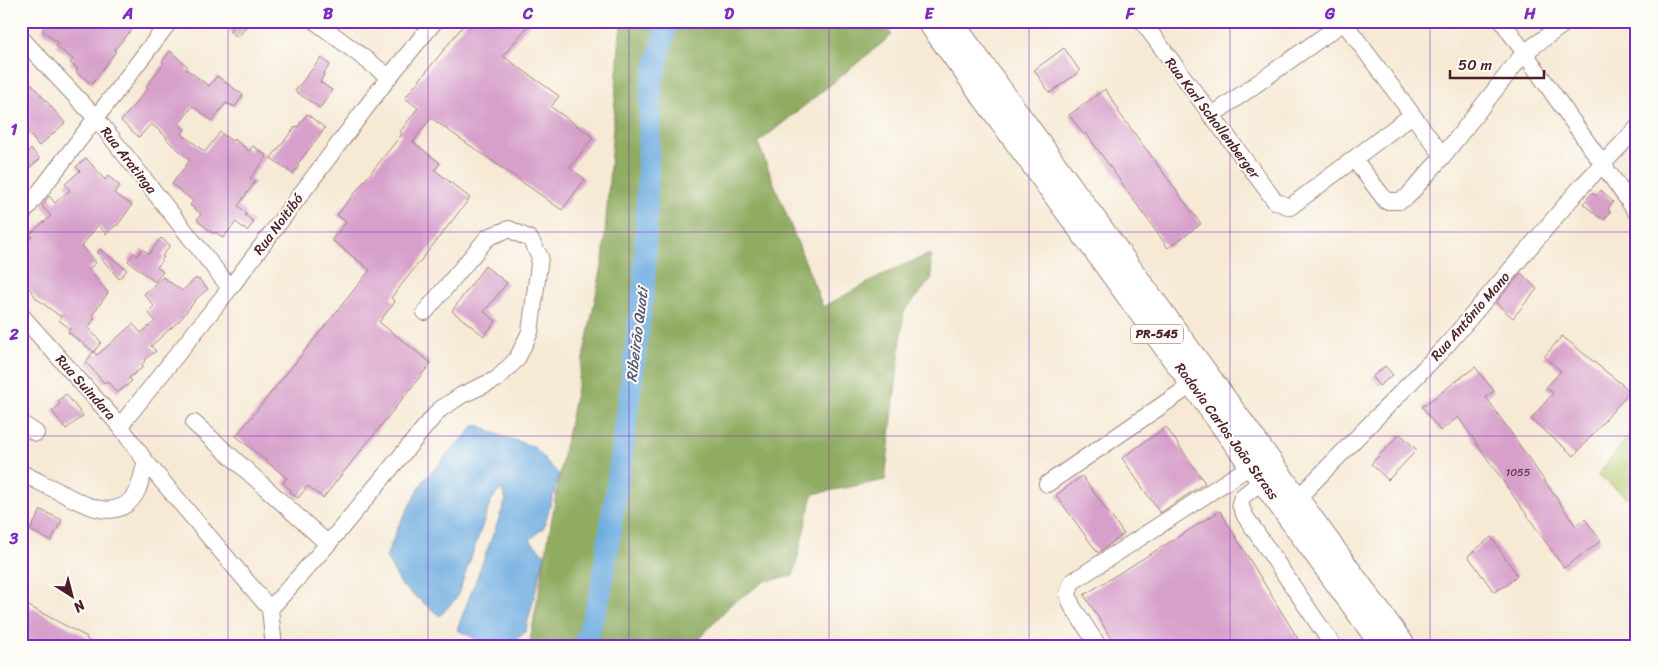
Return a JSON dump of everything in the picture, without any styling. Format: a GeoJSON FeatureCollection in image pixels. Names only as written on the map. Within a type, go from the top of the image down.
{"type":"FeatureCollection","features":[{"type":"Feature","properties":{"kind":"highway","name":"Rodovia Carlos João Strass"},"geometry":{"type":"LineString","coordinates":[[929,21],[1384,647]]}},
{"type":"Feature","properties":{"kind":"highway","name":"Rodovia Carlos João Strass"},"geometry":{"type":"LineString","coordinates":[[950,21],[1404,647]]}},
{"type":"Feature","properties":{"kind":"street"},"geometry":{"type":"LineString","coordinates":[[21,216],[170,21]]}},
{"type":"Feature","properties":{"kind":"street"},"geometry":{"type":"LineString","coordinates":[[315,21],[389,77]]}},
{"type":"Feature","properties":{"kind":"street","name":"Rua Noitibó"},"geometry":{"type":"LineString","coordinates":[[120,426],[230,288],[389,77],[435,21]]}},
{"type":"Feature","properties":{"kind":"street"},"geometry":{"type":"LineString","coordinates":[[1502,21],[1637,213]]}},
{"type":"Feature","properties":{"kind":"street"},"geometry":{"type":"LineString","coordinates":[[1412,115],[1354,159],[1386,201],[1399,201],[1407,197],[1443,156],[1524,52],[1568,21]]}},
{"type":"Feature","properties":{"kind":"street"},"geometry":{"type":"LineString","coordinates":[[1211,116],[1344,22],[1443,156]]}},
{"type":"Feature","properties":{"kind":"street","name":"Rua Karl Schollenberger"},"geometry":{"type":"LineString","coordinates":[[1147,23],[1211,116],[1276,201],[1290,207],[1354,159]]}},
{"type":"Feature","properties":{"kind":"street","name":"Rua Aratinga"},"geometry":{"type":"LineString","coordinates":[[21,38],[96,118],[230,288]]}},
{"type":"Feature","properties":{"kind":"street","name":"Rua Antônio Mano"},"geometry":{"type":"LineString","coordinates":[[1297,499],[1446,346],[1580,188],[1637,128]]}},
{"type":"Feature","properties":{"kind":"street"},"geometry":{"type":"LineString","coordinates":[[274,647],[270,609],[328,544],[439,410],[462,395],[497,379],[517,359],[530,332],[540,257],[530,239],[508,229],[488,237],[425,312]]}},
{"type":"Feature","properties":{"kind":"street","name":"Rua Suindara"},"geometry":{"type":"LineString","coordinates":[[21,315],[120,426],[146,462],[270,609]]}},
{"type":"Feature","properties":{"kind":"street"},"geometry":{"type":"LineString","coordinates":[[1047,484],[1193,384]]}},
{"type":"Feature","properties":{"kind":"street"},"geometry":{"type":"LineString","coordinates":[[21,423],[36,433]]}},
{"type":"Feature","properties":{"kind":"street"},"geometry":{"type":"LineString","coordinates":[[194,423],[328,544]]}},
{"type":"Feature","properties":{"kind":"street"},"geometry":{"type":"LineString","coordinates":[[21,473],[82,504],[98,509],[113,509],[125,504],[137,490],[146,462]]}},
{"type":"Feature","properties":{"kind":"street"},"geometry":{"type":"LineString","coordinates":[[1099,647],[1072,606],[1068,594],[1072,582],[1257,472]]}},
{"type":"Feature","properties":{"kind":"street"},"geometry":{"type":"LineString","coordinates":[[1257,472],[1240,504],[1245,516],[1334,647]]}},
{"type":"Feature","properties":{"kind":"green space"},"geometry":{"type":"Polygon","coordinates":[[[621,21],[881,21],[892,35],[758,143],[823,307],[896,268],[930,254],[932,278],[904,312],[885,480],[813,494],[793,576],[765,581],[731,604],[692,647],[529,647],[563,456],[603,261],[621,21]]]}},
{"type":"Feature","properties":{"kind":"green space"},"geometry":{"type":"Polygon","coordinates":[[[1637,424],[1637,505],[1598,475],[1637,424]]]}},
{"type":"Feature","properties":{"kind":"water"},"geometry":{"type":"Polygon","coordinates":[[[476,424],[501,436],[533,446],[559,475],[544,527],[530,540],[545,555],[525,632],[508,647],[494,647],[457,630],[506,500],[501,488],[491,501],[457,597],[440,616],[402,586],[386,557],[399,525],[424,480],[476,424]]]}},
{"type":"Feature","properties":{"kind":"building"},"geometry":{"type":"Polygon","coordinates":[[[48,21],[139,21],[114,50],[116,51],[92,84],[76,72],[78,69],[70,63],[73,59],[56,46],[58,43],[42,30],[48,21]]]}},
{"type":"Feature","properties":{"kind":"building"},"geometry":{"type":"Polygon","coordinates":[[[237,21],[246,27],[238,37],[229,31],[237,21]]]}},
{"type":"Feature","properties":{"kind":"building"},"geometry":{"type":"Polygon","coordinates":[[[467,21],[532,21],[503,56],[559,96],[551,107],[593,137],[570,168],[585,179],[562,210],[431,118],[413,142],[440,163],[435,170],[470,198],[391,298],[395,302],[379,322],[431,363],[323,498],[308,486],[298,498],[283,483],[287,478],[236,436],[370,270],[332,240],[346,222],[337,215],[402,134],[400,132],[418,108],[405,98],[467,21]]]}},
{"type":"Feature","properties":{"kind":"building"},"geometry":{"type":"Polygon","coordinates":[[[1064,48],[1080,71],[1050,93],[1034,70],[1064,48]]]}},
{"type":"Feature","properties":{"kind":"building"},"geometry":{"type":"Polygon","coordinates":[[[170,51],[188,67],[186,69],[209,86],[217,76],[243,95],[235,107],[226,103],[212,121],[193,106],[179,124],[185,129],[182,134],[205,152],[220,132],[232,141],[234,139],[249,151],[253,146],[267,156],[250,179],[255,182],[238,206],[254,222],[247,231],[236,222],[223,238],[216,232],[214,234],[197,220],[201,214],[190,205],[193,201],[172,184],[190,160],[151,124],[139,137],[121,121],[148,88],[146,87],[164,63],[162,62],[170,51]]]}},
{"type":"Feature","properties":{"kind":"building"},"geometry":{"type":"Polygon","coordinates":[[[321,58],[330,65],[320,82],[332,90],[320,108],[295,91],[321,58]]]}},
{"type":"Feature","properties":{"kind":"building"},"geometry":{"type":"Polygon","coordinates":[[[21,75],[30,82],[65,123],[39,146],[21,124],[21,75]]]}},
{"type":"Feature","properties":{"kind":"building"},"geometry":{"type":"Polygon","coordinates":[[[1105,89],[1118,111],[1201,224],[1168,248],[1086,133],[1084,135],[1069,115],[1105,89]]]}},
{"type":"Feature","properties":{"kind":"building"},"geometry":{"type":"Polygon","coordinates":[[[307,114],[325,128],[297,165],[299,166],[293,174],[271,158],[307,114]]]}},
{"type":"Feature","properties":{"kind":"building"},"geometry":{"type":"Polygon","coordinates":[[[31,149],[40,159],[21,175],[21,158],[31,149]]]}},
{"type":"Feature","properties":{"kind":"building"},"geometry":{"type":"Polygon","coordinates":[[[86,158],[105,180],[108,176],[120,186],[114,193],[132,205],[117,226],[106,234],[98,225],[82,246],[96,263],[88,269],[108,293],[92,315],[95,318],[88,328],[101,342],[94,352],[68,332],[70,329],[59,320],[61,317],[37,299],[27,285],[21,290],[21,246],[32,237],[30,234],[51,216],[42,206],[49,196],[55,203],[70,190],[65,184],[80,171],[76,167],[86,158]]]}},
{"type":"Feature","properties":{"kind":"building"},"geometry":{"type":"Polygon","coordinates":[[[1601,190],[1613,202],[1608,208],[1610,212],[1604,220],[1583,204],[1592,193],[1596,196],[1601,190]]]}},
{"type":"Feature","properties":{"kind":"building"},"geometry":{"type":"Polygon","coordinates":[[[161,238],[170,245],[157,267],[163,272],[155,282],[128,261],[134,253],[137,256],[142,249],[149,254],[161,238]]]}},
{"type":"Feature","properties":{"kind":"building"},"geometry":{"type":"Polygon","coordinates":[[[100,249],[127,270],[119,279],[97,253],[100,249]]]}},
{"type":"Feature","properties":{"kind":"building"},"geometry":{"type":"Polygon","coordinates":[[[485,266],[507,283],[484,312],[496,321],[484,336],[452,311],[485,266]]]}},
{"type":"Feature","properties":{"kind":"building"},"geometry":{"type":"Polygon","coordinates":[[[1521,273],[1537,289],[1513,318],[1496,303],[1521,273]]]}},
{"type":"Feature","properties":{"kind":"building"},"geometry":{"type":"Polygon","coordinates":[[[163,277],[182,291],[196,278],[208,289],[197,298],[180,320],[151,346],[156,351],[144,360],[141,365],[143,367],[129,378],[132,381],[117,393],[107,381],[104,383],[86,362],[93,352],[97,355],[133,324],[141,333],[155,321],[148,312],[154,306],[144,294],[163,277]]]}},
{"type":"Feature","properties":{"kind":"building"},"geometry":{"type":"Polygon","coordinates":[[[1562,336],[1630,391],[1574,456],[1531,419],[1553,393],[1546,388],[1561,371],[1544,357],[1562,336]]]}},
{"type":"Feature","properties":{"kind":"building"},"geometry":{"type":"Polygon","coordinates":[[[1385,366],[1393,375],[1379,386],[1372,377],[1385,366]]]}},
{"type":"Feature","properties":{"kind":"building"},"geometry":{"type":"Polygon","coordinates":[[[1475,367],[1494,391],[1486,397],[1576,526],[1585,519],[1601,541],[1564,568],[1458,417],[1440,431],[1422,407],[1475,367]]]}},
{"type":"Feature","properties":{"kind":"building"},"geometry":{"type":"Polygon","coordinates":[[[66,394],[83,416],[66,429],[52,411],[60,404],[58,401],[66,394]]]}},
{"type":"Feature","properties":{"kind":"building"},"geometry":{"type":"Polygon","coordinates":[[[1166,427],[1205,483],[1160,513],[1122,458],[1166,427]]]}},
{"type":"Feature","properties":{"kind":"building"},"geometry":{"type":"Polygon","coordinates":[[[1400,434],[1417,450],[1388,480],[1371,464],[1400,434]]]}},
{"type":"Feature","properties":{"kind":"building"},"geometry":{"type":"Polygon","coordinates":[[[1082,476],[1124,534],[1098,553],[1056,495],[1082,476]]]}},
{"type":"Feature","properties":{"kind":"building"},"geometry":{"type":"Polygon","coordinates":[[[41,510],[62,520],[51,541],[30,530],[41,510]]]}},
{"type":"Feature","properties":{"kind":"building"},"geometry":{"type":"Polygon","coordinates":[[[1220,511],[1303,647],[1117,647],[1084,595],[1220,511]]]}},
{"type":"Feature","properties":{"kind":"building"},"geometry":{"type":"Polygon","coordinates":[[[1491,537],[1517,575],[1507,585],[1494,592],[1468,556],[1491,537]]]}},
{"type":"Feature","properties":{"kind":"building"},"geometry":{"type":"Polygon","coordinates":[[[21,602],[87,637],[86,639],[101,647],[21,647],[21,602]]]}},
{"type":"Feature","properties":{"kind":"waterway","name":"Ribeirão Quati"},"geometry":{"type":"LineString","coordinates":[[584,647],[601,591],[623,446],[644,285],[651,86],[668,21]]}}]}
